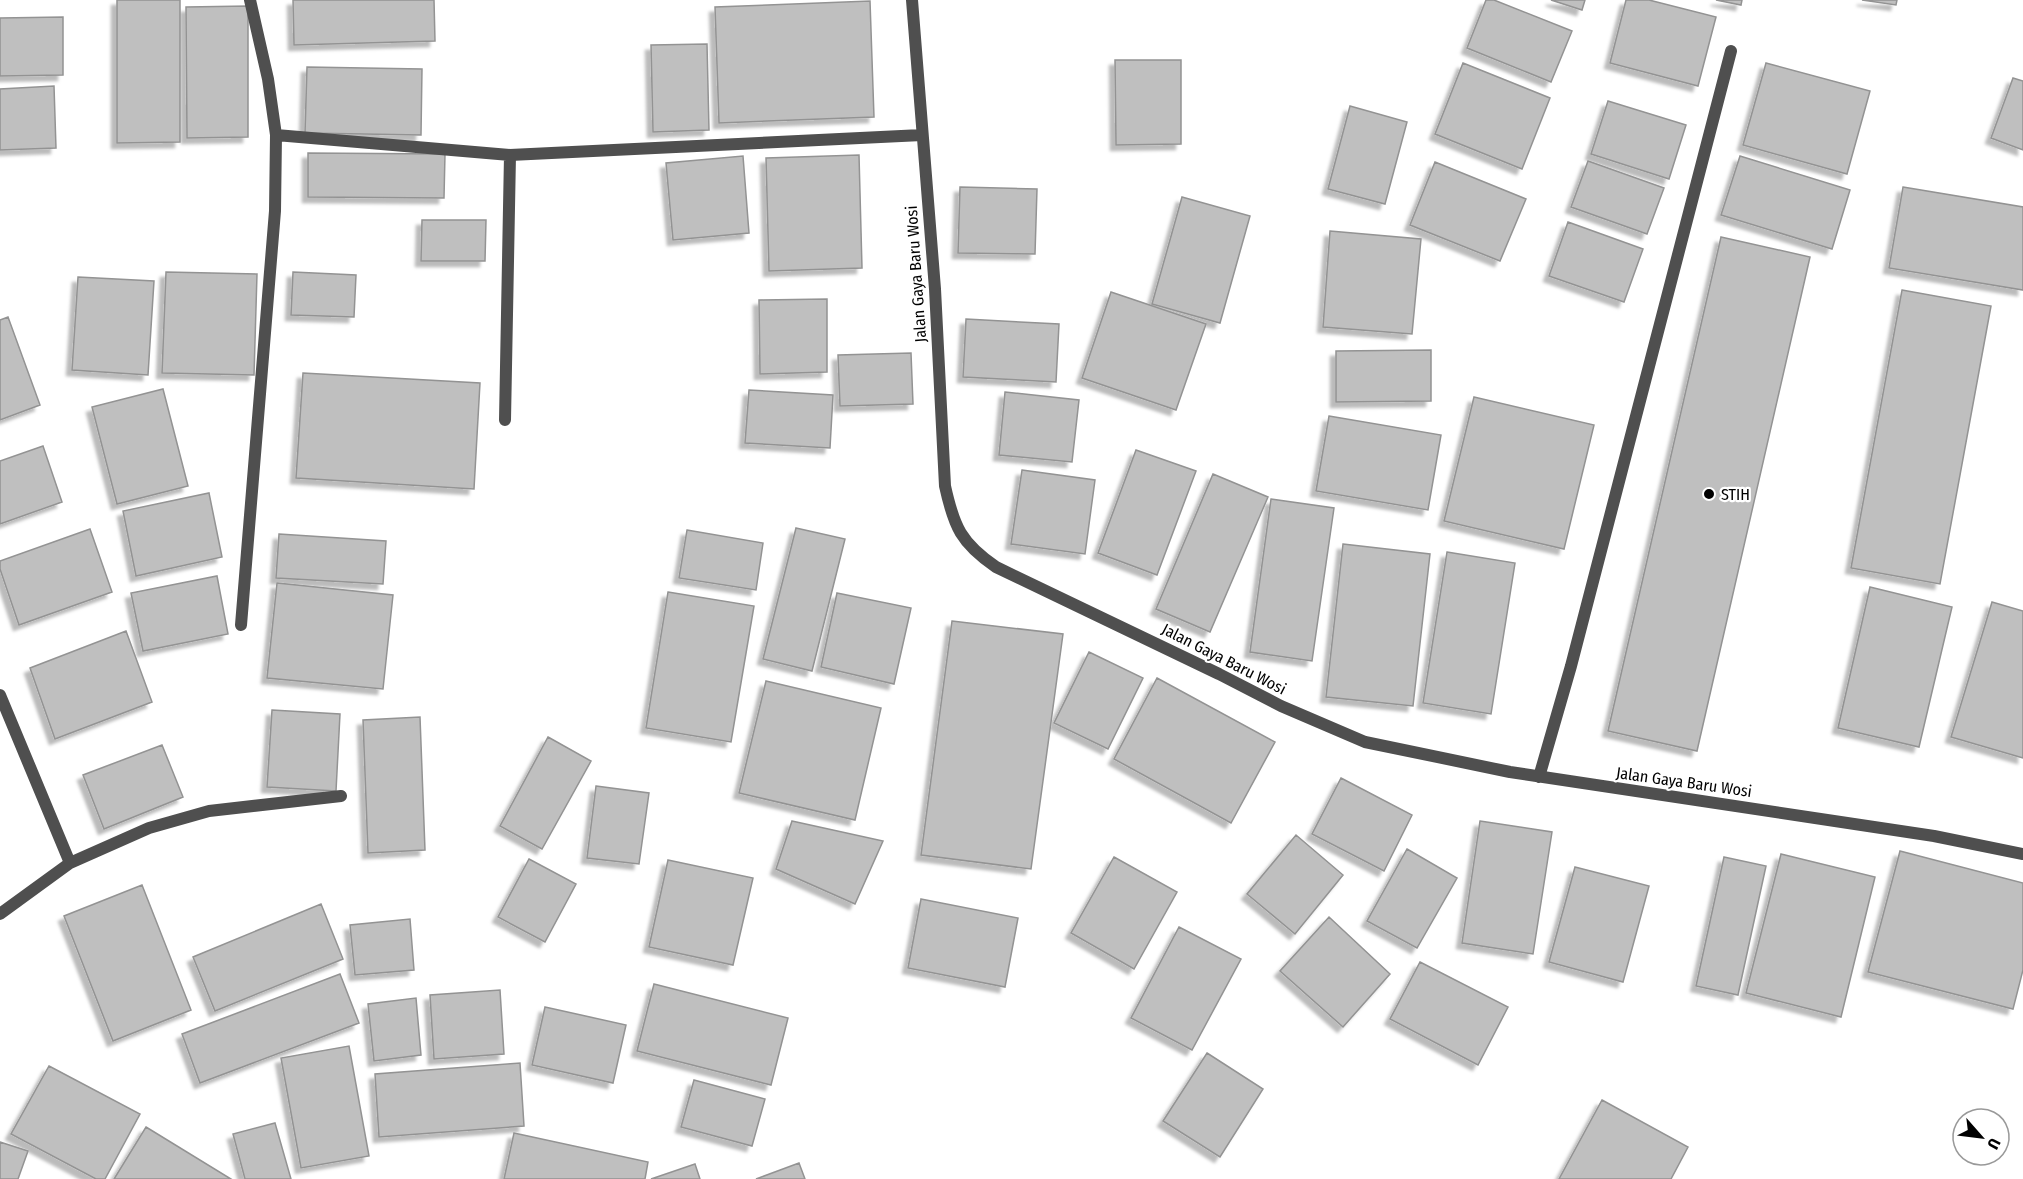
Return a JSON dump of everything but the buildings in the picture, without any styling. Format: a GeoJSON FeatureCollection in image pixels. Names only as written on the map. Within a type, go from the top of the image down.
{"type":"FeatureCollection","features":[{"type":"Feature","properties":{"kind":"street"},"geometry":{"type":"LineString","coordinates":[[241,625],[275,211],[276,135],[268,79],[250,0]]}},
{"type":"Feature","properties":{"kind":"street","name":"Jalan Gaya Baru Wosi"},"geometry":{"type":"LineString","coordinates":[[912,0],[935,289],[945,486],[950,511],[958,531],[976,553],[996,567],[1281,706],[1334,731],[1365,742],[1539,777],[1934,836],[2023,854]]}},
{"type":"Feature","properties":{"kind":"street"},"geometry":{"type":"LineString","coordinates":[[1539,777],[1571,666],[1731,51]]}},
{"type":"Feature","properties":{"kind":"street"},"geometry":{"type":"LineString","coordinates":[[276,135],[510,155],[922,135]]}},
{"type":"Feature","properties":{"kind":"street"},"geometry":{"type":"LineString","coordinates":[[505,420],[510,155]]}},
{"type":"Feature","properties":{"kind":"street"},"geometry":{"type":"LineString","coordinates":[[0,694],[70,863]]}},
{"type":"Feature","properties":{"kind":"street"},"geometry":{"type":"LineString","coordinates":[[0,914],[70,863],[148,828],[209,811],[341,796]]}},
{"type":"Feature","properties":{"kind":"place","name":"STIH"},"geometry":{"type":"Point","coordinates":[1709,494]}}]}
